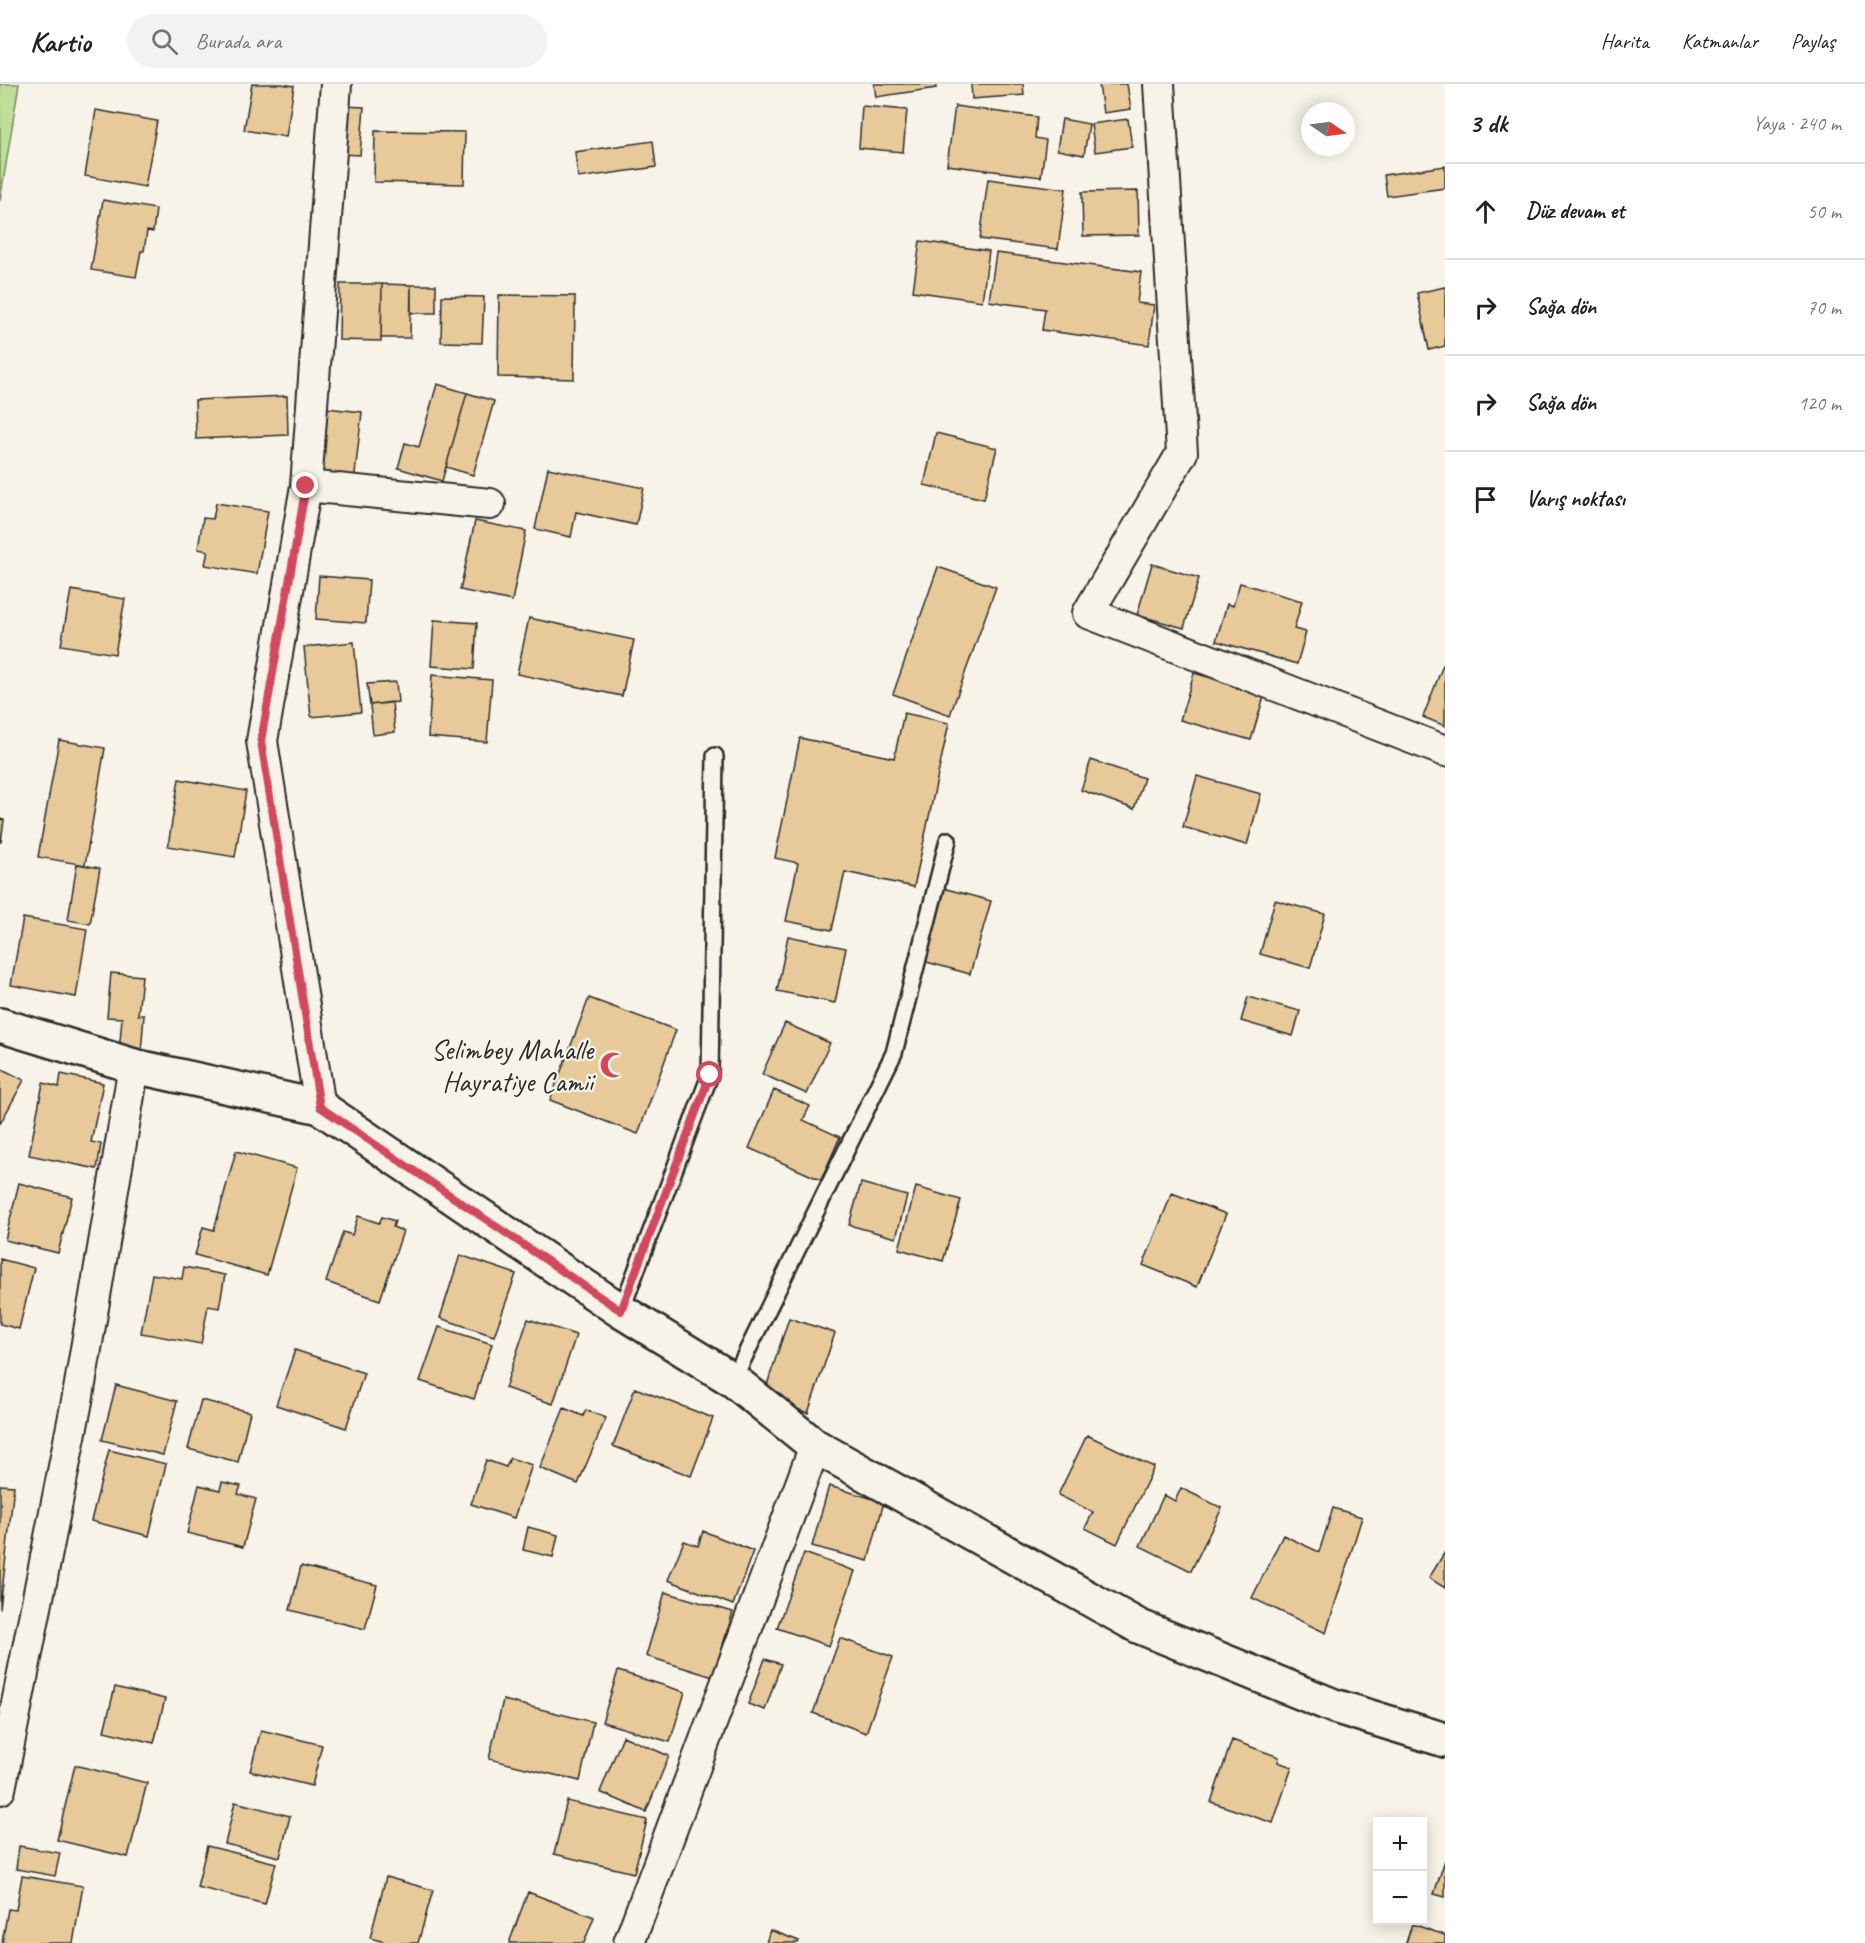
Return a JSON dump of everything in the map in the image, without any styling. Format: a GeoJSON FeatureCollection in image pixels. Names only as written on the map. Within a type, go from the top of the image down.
{"type":"FeatureCollection","features":[{"type":"Feature","properties":{"kind":"street"},"geometry":{"type":"LineString","coordinates":[[320,1107],[261,741],[306,486],[336,84]]}},
{"type":"Feature","properties":{"kind":"street"},"geometry":{"type":"LineString","coordinates":[[1159,84],[1182,453],[1088,613],[1445,751]]}},
{"type":"Feature","properties":{"kind":"street"},"geometry":{"type":"LineString","coordinates":[[306,486],[490,504]]}},
{"type":"Feature","properties":{"kind":"street"},"geometry":{"type":"LineString","coordinates":[[0,1025],[134,1066],[320,1107],[621,1311],[733,1380],[815,1446],[1138,1626],[1334,1706],[1445,1740]]}},
{"type":"Feature","properties":{"kind":"street"},"geometry":{"type":"LineString","coordinates":[[1,1784],[78,1396],[134,1066]]}},
{"type":"Feature","properties":{"kind":"street"},"geometry":{"type":"LineString","coordinates":[[629,1943],[815,1446]]}},
{"type":"Feature","properties":{"kind":"lane"},"geometry":{"type":"LineString","coordinates":[[621,1311],[710,1075],[714,756]]}},
{"type":"Feature","properties":{"kind":"lane"},"geometry":{"type":"LineString","coordinates":[[733,1380],[894,1053],[948,840]]}},
{"type":"Feature","properties":{"kind":"green space"},"geometry":{"type":"Polygon","coordinates":[[[0,84],[19,84],[0,201],[0,84]]]}},
{"type":"Feature","properties":{"kind":"building"},"geometry":{"type":"Polygon","coordinates":[[[252,84],[294,86],[286,137],[244,130],[252,84]]]}},
{"type":"Feature","properties":{"kind":"building"},"geometry":{"type":"Polygon","coordinates":[[[874,84],[936,84],[936,88],[876,97],[874,84]]]}},
{"type":"Feature","properties":{"kind":"building"},"geometry":{"type":"Polygon","coordinates":[[[971,84],[1023,84],[1024,95],[972,99],[971,84]]]}},
{"type":"Feature","properties":{"kind":"building"},"geometry":{"type":"Polygon","coordinates":[[[1099,84],[1127,84],[1131,109],[1103,113],[1099,84]]]}},
{"type":"Feature","properties":{"kind":"building"},"geometry":{"type":"Polygon","coordinates":[[[343,106],[364,107],[360,155],[340,154],[343,106]]]}},
{"type":"Feature","properties":{"kind":"building"},"geometry":{"type":"Polygon","coordinates":[[[862,106],[907,110],[903,152],[859,148],[862,106]]]}},
{"type":"Feature","properties":{"kind":"building"},"geometry":{"type":"Polygon","coordinates":[[[955,106],[1037,117],[1035,138],[1046,140],[1041,177],[947,165],[955,106]]]}},
{"type":"Feature","properties":{"kind":"building"},"geometry":{"type":"Polygon","coordinates":[[[96,110],[157,121],[145,187],[85,176],[96,110]]]}},
{"type":"Feature","properties":{"kind":"building"},"geometry":{"type":"Polygon","coordinates":[[[1062,119],[1089,124],[1084,155],[1057,150],[1062,119]]]}},
{"type":"Feature","properties":{"kind":"building"},"geometry":{"type":"Polygon","coordinates":[[[1128,119],[1132,147],[1095,152],[1091,124],[1128,119]]]}},
{"type":"Feature","properties":{"kind":"building"},"geometry":{"type":"Polygon","coordinates":[[[375,131],[465,132],[464,184],[374,182],[375,131]]]}},
{"type":"Feature","properties":{"kind":"building"},"geometry":{"type":"Polygon","coordinates":[[[653,141],[656,167],[578,178],[575,152],[653,141]]]}},
{"type":"Feature","properties":{"kind":"building"},"geometry":{"type":"Polygon","coordinates":[[[1445,166],[1445,188],[1387,196],[1384,175],[1445,166]]]}},
{"type":"Feature","properties":{"kind":"building"},"geometry":{"type":"Polygon","coordinates":[[[988,179],[1066,189],[1058,249],[980,239],[988,179]]]}},
{"type":"Feature","properties":{"kind":"building"},"geometry":{"type":"Polygon","coordinates":[[[1138,191],[1139,235],[1083,236],[1082,192],[1138,191]]]}},
{"type":"Feature","properties":{"kind":"building"},"geometry":{"type":"Polygon","coordinates":[[[103,200],[156,209],[153,232],[147,231],[136,277],[91,270],[103,200]]]}},
{"type":"Feature","properties":{"kind":"building"},"geometry":{"type":"Polygon","coordinates":[[[920,241],[989,251],[982,301],[913,291],[920,241]]]}},
{"type":"Feature","properties":{"kind":"building"},"geometry":{"type":"Polygon","coordinates":[[[996,253],[1141,272],[1137,303],[1154,305],[1149,345],[1042,330],[1045,309],[989,301],[996,253]]]}},
{"type":"Feature","properties":{"kind":"building"},"geometry":{"type":"Polygon","coordinates":[[[340,284],[382,284],[381,341],[339,340],[340,284]]]}},
{"type":"Feature","properties":{"kind":"building"},"geometry":{"type":"Polygon","coordinates":[[[382,284],[411,285],[410,338],[381,338],[382,284]]]}},
{"type":"Feature","properties":{"kind":"building"},"geometry":{"type":"Polygon","coordinates":[[[411,285],[436,285],[436,313],[411,313],[411,285]]]}},
{"type":"Feature","properties":{"kind":"building"},"geometry":{"type":"Polygon","coordinates":[[[1445,287],[1445,346],[1429,350],[1417,293],[1445,287]]]}},
{"type":"Feature","properties":{"kind":"building"},"geometry":{"type":"Polygon","coordinates":[[[499,295],[575,296],[574,379],[498,377],[499,295]]]}},
{"type":"Feature","properties":{"kind":"building"},"geometry":{"type":"Polygon","coordinates":[[[442,296],[484,297],[482,343],[441,342],[442,296]]]}},
{"type":"Feature","properties":{"kind":"building"},"geometry":{"type":"Polygon","coordinates":[[[437,384],[467,393],[442,481],[398,468],[405,443],[419,447],[437,384]]]}},
{"type":"Feature","properties":{"kind":"building"},"geometry":{"type":"Polygon","coordinates":[[[467,393],[494,401],[473,475],[446,467],[467,393]]]}},
{"type":"Feature","properties":{"kind":"building"},"geometry":{"type":"Polygon","coordinates":[[[287,396],[288,435],[196,439],[195,400],[287,396]]]}},
{"type":"Feature","properties":{"kind":"building"},"geometry":{"type":"Polygon","coordinates":[[[326,408],[362,412],[354,482],[318,477],[326,408]]]}},
{"type":"Feature","properties":{"kind":"building"},"geometry":{"type":"Polygon","coordinates":[[[936,433],[997,448],[984,499],[924,485],[936,433]]]}},
{"type":"Feature","properties":{"kind":"building"},"geometry":{"type":"Polygon","coordinates":[[[548,468],[644,488],[636,525],[576,512],[571,537],[535,529],[548,468]]]}},
{"type":"Feature","properties":{"kind":"building"},"geometry":{"type":"Polygon","coordinates":[[[216,503],[268,511],[257,574],[205,565],[208,551],[198,549],[203,518],[213,519],[216,503]]]}},
{"type":"Feature","properties":{"kind":"building"},"geometry":{"type":"Polygon","coordinates":[[[475,521],[526,531],[512,601],[460,590],[475,521]]]}},
{"type":"Feature","properties":{"kind":"building"},"geometry":{"type":"Polygon","coordinates":[[[1152,564],[1199,578],[1184,628],[1137,615],[1152,564]]]}},
{"type":"Feature","properties":{"kind":"building"},"geometry":{"type":"Polygon","coordinates":[[[938,567],[996,587],[950,715],[893,694],[938,567]]]}},
{"type":"Feature","properties":{"kind":"building"},"geometry":{"type":"Polygon","coordinates":[[[319,576],[369,580],[366,623],[316,619],[319,576]]]}},
{"type":"Feature","properties":{"kind":"building"},"geometry":{"type":"Polygon","coordinates":[[[1240,583],[1302,601],[1294,629],[1306,632],[1297,664],[1216,641],[1227,604],[1233,606],[1240,583]]]}},
{"type":"Feature","properties":{"kind":"building"},"geometry":{"type":"Polygon","coordinates":[[[71,590],[125,599],[115,654],[61,645],[71,590]]]}},
{"type":"Feature","properties":{"kind":"building"},"geometry":{"type":"Polygon","coordinates":[[[529,618],[634,640],[622,696],[517,674],[529,618]]]}},
{"type":"Feature","properties":{"kind":"building"},"geometry":{"type":"Polygon","coordinates":[[[434,620],[477,623],[474,669],[431,666],[434,620]]]}},
{"type":"Feature","properties":{"kind":"building"},"geometry":{"type":"Polygon","coordinates":[[[354,642],[361,712],[311,717],[304,647],[354,642]]]}},
{"type":"Feature","properties":{"kind":"building"},"geometry":{"type":"Polygon","coordinates":[[[1443,665],[1445,666],[1445,726],[1423,717],[1443,665]]]}},
{"type":"Feature","properties":{"kind":"building"},"geometry":{"type":"Polygon","coordinates":[[[1194,673],[1265,693],[1251,740],[1180,720],[1194,673]]]}},
{"type":"Feature","properties":{"kind":"building"},"geometry":{"type":"Polygon","coordinates":[[[432,675],[492,680],[487,742],[428,737],[432,675]]]}},
{"type":"Feature","properties":{"kind":"building"},"geometry":{"type":"Polygon","coordinates":[[[396,682],[398,702],[370,705],[367,684],[396,682]]]}},
{"type":"Feature","properties":{"kind":"building"},"geometry":{"type":"Polygon","coordinates":[[[392,702],[395,732],[373,735],[370,705],[392,702]]]}},
{"type":"Feature","properties":{"kind":"building"},"geometry":{"type":"Polygon","coordinates":[[[904,713],[949,723],[914,887],[845,872],[832,930],[786,921],[798,863],[775,858],[800,738],[894,758],[904,713]]]}},
{"type":"Feature","properties":{"kind":"building"},"geometry":{"type":"Polygon","coordinates":[[[59,740],[105,748],[85,865],[38,857],[59,740]]]}},
{"type":"Feature","properties":{"kind":"building"},"geometry":{"type":"Polygon","coordinates":[[[1091,760],[1144,778],[1134,809],[1081,790],[1091,760]]]}},
{"type":"Feature","properties":{"kind":"building"},"geometry":{"type":"Polygon","coordinates":[[[1197,776],[1261,794],[1247,845],[1183,827],[1197,776]]]}},
{"type":"Feature","properties":{"kind":"building"},"geometry":{"type":"Polygon","coordinates":[[[179,779],[246,791],[235,857],[168,846],[179,779]]]}},
{"type":"Feature","properties":{"kind":"building"},"geometry":{"type":"Polygon","coordinates":[[[0,819],[4,820],[1,842],[0,842],[0,819]]]}},
{"type":"Feature","properties":{"kind":"building"},"geometry":{"type":"Polygon","coordinates":[[[77,864],[100,868],[90,924],[68,920],[77,864]]]}},
{"type":"Feature","properties":{"kind":"building"},"geometry":{"type":"Polygon","coordinates":[[[943,888],[991,901],[970,974],[923,961],[943,888]]]}},
{"type":"Feature","properties":{"kind":"building"},"geometry":{"type":"Polygon","coordinates":[[[1275,900],[1325,914],[1310,968],[1260,954],[1275,900]]]}},
{"type":"Feature","properties":{"kind":"building"},"geometry":{"type":"Polygon","coordinates":[[[23,918],[87,929],[76,997],[11,985],[23,918]]]}},
{"type":"Feature","properties":{"kind":"building"},"geometry":{"type":"Polygon","coordinates":[[[788,936],[846,948],[835,1003],[777,991],[788,936]]]}},
{"type":"Feature","properties":{"kind":"building"},"geometry":{"type":"Polygon","coordinates":[[[111,973],[142,976],[138,1015],[144,1015],[139,1078],[117,1076],[122,1018],[107,1017],[111,973]]]}},
{"type":"Feature","properties":{"kind":"building"},"geometry":{"type":"Polygon","coordinates":[[[1248,997],[1300,1011],[1293,1036],[1241,1021],[1248,997]]]}},
{"type":"Feature","properties":{"kind":"building","name":"Selimbey Mahalle Hayratiye Camii"},"geometry":{"type":"Polygon","coordinates":[[[589,998],[676,1030],[638,1134],[550,1100],[589,998]]]}},
{"type":"Feature","properties":{"kind":"building"},"geometry":{"type":"Polygon","coordinates":[[[785,1023],[830,1043],[807,1094],[762,1074],[785,1023]]]}},
{"type":"Feature","properties":{"kind":"building"},"geometry":{"type":"Polygon","coordinates":[[[0,1068],[24,1080],[0,1124],[0,1068]]]}},
{"type":"Feature","properties":{"kind":"building"},"geometry":{"type":"Polygon","coordinates":[[[61,1074],[103,1083],[91,1142],[101,1144],[97,1169],[29,1155],[43,1083],[59,1087],[61,1074]]]}},
{"type":"Feature","properties":{"kind":"building"},"geometry":{"type":"Polygon","coordinates":[[[774,1090],[810,1106],[803,1120],[840,1137],[821,1180],[749,1148],[774,1090]]]}},
{"type":"Feature","properties":{"kind":"building"},"geometry":{"type":"Polygon","coordinates":[[[236,1151],[297,1168],[267,1275],[195,1255],[203,1227],[214,1230],[236,1151]]]}},
{"type":"Feature","properties":{"kind":"building"},"geometry":{"type":"Polygon","coordinates":[[[19,1183],[72,1197],[58,1253],[5,1240],[19,1183]]]}},
{"type":"Feature","properties":{"kind":"building"},"geometry":{"type":"Polygon","coordinates":[[[861,1183],[907,1196],[896,1238],[849,1225],[861,1183]]]}},
{"type":"Feature","properties":{"kind":"building"},"geometry":{"type":"Polygon","coordinates":[[[916,1187],[961,1200],[943,1261],[899,1249],[916,1187]]]}},
{"type":"Feature","properties":{"kind":"building"},"geometry":{"type":"Polygon","coordinates":[[[1172,1193],[1226,1214],[1197,1287],[1143,1265],[1172,1193]]]}},
{"type":"Feature","properties":{"kind":"building"},"geometry":{"type":"Polygon","coordinates":[[[358,1216],[379,1223],[382,1217],[395,1221],[393,1227],[403,1231],[380,1300],[326,1282],[343,1232],[352,1235],[358,1216]]]}},
{"type":"Feature","properties":{"kind":"building"},"geometry":{"type":"Polygon","coordinates":[[[460,1255],[516,1274],[494,1336],[440,1318],[460,1255]]]}},
{"type":"Feature","properties":{"kind":"building"},"geometry":{"type":"Polygon","coordinates":[[[0,1259],[34,1268],[19,1329],[0,1324],[0,1259]]]}},
{"type":"Feature","properties":{"kind":"building"},"geometry":{"type":"Polygon","coordinates":[[[184,1267],[225,1275],[219,1308],[208,1306],[201,1344],[141,1333],[152,1274],[182,1279],[184,1267]]]}},
{"type":"Feature","properties":{"kind":"building"},"geometry":{"type":"Polygon","coordinates":[[[789,1318],[835,1333],[808,1413],[763,1397],[789,1318]]]}},
{"type":"Feature","properties":{"kind":"building"},"geometry":{"type":"Polygon","coordinates":[[[528,1319],[576,1335],[553,1404],[505,1388],[528,1319]]]}},
{"type":"Feature","properties":{"kind":"building"},"geometry":{"type":"Polygon","coordinates":[[[439,1327],[492,1344],[474,1399],[420,1381],[439,1327]]]}},
{"type":"Feature","properties":{"kind":"building"},"geometry":{"type":"Polygon","coordinates":[[[295,1350],[364,1373],[346,1428],[276,1405],[295,1350]]]}},
{"type":"Feature","properties":{"kind":"building"},"geometry":{"type":"Polygon","coordinates":[[[116,1385],[177,1401],[163,1455],[102,1440],[116,1385]]]}},
{"type":"Feature","properties":{"kind":"building"},"geometry":{"type":"Polygon","coordinates":[[[635,1388],[713,1418],[691,1476],[613,1446],[635,1388]]]}},
{"type":"Feature","properties":{"kind":"building"},"geometry":{"type":"Polygon","coordinates":[[[201,1400],[250,1412],[238,1462],[188,1449],[201,1400]]]}},
{"type":"Feature","properties":{"kind":"building"},"geometry":{"type":"Polygon","coordinates":[[[564,1408],[583,1416],[586,1410],[606,1418],[578,1484],[540,1468],[564,1408]]]}},
{"type":"Feature","properties":{"kind":"building"},"geometry":{"type":"Polygon","coordinates":[[[1087,1435],[1154,1467],[1117,1544],[1085,1528],[1093,1512],[1058,1495],[1087,1435]]]}},
{"type":"Feature","properties":{"kind":"building"},"geometry":{"type":"Polygon","coordinates":[[[109,1450],[166,1464],[149,1536],[91,1521],[109,1450]]]}},
{"type":"Feature","properties":{"kind":"building"},"geometry":{"type":"Polygon","coordinates":[[[510,1458],[532,1465],[514,1518],[471,1504],[486,1460],[506,1467],[510,1458]]]}},
{"type":"Feature","properties":{"kind":"building"},"geometry":{"type":"Polygon","coordinates":[[[222,1482],[241,1486],[238,1494],[256,1499],[243,1547],[187,1533],[199,1485],[220,1490],[222,1482]]]}},
{"type":"Feature","properties":{"kind":"building"},"geometry":{"type":"Polygon","coordinates":[[[0,1485],[14,1486],[0,1609],[0,1485]]]}},
{"type":"Feature","properties":{"kind":"building"},"geometry":{"type":"Polygon","coordinates":[[[829,1486],[884,1502],[868,1561],[812,1546],[829,1486]]]}},
{"type":"Feature","properties":{"kind":"building"},"geometry":{"type":"Polygon","coordinates":[[[1181,1488],[1222,1508],[1191,1571],[1140,1546],[1164,1495],[1175,1501],[1181,1488]]]}},
{"type":"Feature","properties":{"kind":"building"},"geometry":{"type":"Polygon","coordinates":[[[1333,1508],[1362,1517],[1326,1633],[1252,1598],[1283,1535],[1319,1552],[1333,1508]]]}},
{"type":"Feature","properties":{"kind":"building"},"geometry":{"type":"Polygon","coordinates":[[[528,1527],[558,1535],[553,1557],[523,1550],[528,1527]]]}},
{"type":"Feature","properties":{"kind":"building"},"geometry":{"type":"Polygon","coordinates":[[[703,1531],[753,1551],[733,1605],[668,1580],[684,1541],[698,1546],[703,1531]]]}},
{"type":"Feature","properties":{"kind":"building"},"geometry":{"type":"Polygon","coordinates":[[[1445,1552],[1445,1588],[1429,1578],[1445,1552]]]}},
{"type":"Feature","properties":{"kind":"building"},"geometry":{"type":"Polygon","coordinates":[[[804,1553],[855,1571],[829,1646],[777,1628],[804,1553]]]}},
{"type":"Feature","properties":{"kind":"building"},"geometry":{"type":"Polygon","coordinates":[[[301,1566],[377,1585],[365,1629],[290,1610],[301,1566]]]}},
{"type":"Feature","properties":{"kind":"building"},"geometry":{"type":"Polygon","coordinates":[[[665,1592],[733,1612],[713,1677],[646,1656],[665,1592]]]}},
{"type":"Feature","properties":{"kind":"building"},"geometry":{"type":"Polygon","coordinates":[[[840,1638],[893,1657],[866,1733],[813,1713],[840,1638]]]}},
{"type":"Feature","properties":{"kind":"building"},"geometry":{"type":"Polygon","coordinates":[[[765,1659],[781,1664],[765,1710],[748,1704],[765,1659]]]}},
{"type":"Feature","properties":{"kind":"building"},"geometry":{"type":"Polygon","coordinates":[[[618,1671],[685,1692],[670,1742],[602,1722],[618,1671]]]}},
{"type":"Feature","properties":{"kind":"building"},"geometry":{"type":"Polygon","coordinates":[[[115,1687],[165,1699],[154,1743],[104,1731],[115,1687]]]}},
{"type":"Feature","properties":{"kind":"building"},"geometry":{"type":"Polygon","coordinates":[[[503,1700],[593,1722],[580,1781],[489,1759],[503,1700]]]}},
{"type":"Feature","properties":{"kind":"building"},"geometry":{"type":"Polygon","coordinates":[[[261,1730],[322,1745],[312,1786],[250,1771],[261,1730]]]}},
{"type":"Feature","properties":{"kind":"building"},"geometry":{"type":"Polygon","coordinates":[[[623,1736],[669,1756],[646,1812],[600,1792],[623,1736]]]}},
{"type":"Feature","properties":{"kind":"building"},"geometry":{"type":"Polygon","coordinates":[[[1232,1740],[1279,1757],[1278,1762],[1292,1767],[1273,1823],[1211,1802],[1232,1740]]]}},
{"type":"Feature","properties":{"kind":"building"},"geometry":{"type":"Polygon","coordinates":[[[75,1765],[147,1783],[128,1857],[57,1840],[75,1765]]]}},
{"type":"Feature","properties":{"kind":"building"},"geometry":{"type":"Polygon","coordinates":[[[567,1801],[647,1820],[634,1873],[554,1854],[567,1801]]]}},
{"type":"Feature","properties":{"kind":"building"},"geometry":{"type":"Polygon","coordinates":[[[235,1802],[290,1816],[280,1857],[225,1844],[235,1802]]]}},
{"type":"Feature","properties":{"kind":"building"},"geometry":{"type":"Polygon","coordinates":[[[19,1846],[60,1853],[55,1876],[16,1869],[19,1846]]]}},
{"type":"Feature","properties":{"kind":"building"},"geometry":{"type":"Polygon","coordinates":[[[207,1846],[276,1863],[265,1904],[197,1887],[207,1846]]]}},
{"type":"Feature","properties":{"kind":"building"},"geometry":{"type":"Polygon","coordinates":[[[1445,1860],[1445,1897],[1434,1894],[1445,1860]]]}},
{"type":"Feature","properties":{"kind":"building"},"geometry":{"type":"Polygon","coordinates":[[[22,1876],[83,1886],[73,1943],[2,1943],[8,1909],[16,1910],[22,1876]]]}},
{"type":"Feature","properties":{"kind":"building"},"geometry":{"type":"Polygon","coordinates":[[[386,1877],[433,1890],[418,1943],[388,1943],[370,1938],[386,1877]]]}},
{"type":"Feature","properties":{"kind":"building"},"geometry":{"type":"Polygon","coordinates":[[[528,1892],[594,1917],[584,1943],[509,1943],[528,1892]]]}},
{"type":"Feature","properties":{"kind":"building"},"geometry":{"type":"Polygon","coordinates":[[[1412,1925],[1445,1935],[1445,1943],[1406,1943],[1412,1925]]]}},
{"type":"Feature","properties":{"kind":"building"},"geometry":{"type":"Polygon","coordinates":[[[770,1930],[799,1941],[798,1943],[766,1943],[770,1930]]]}},
{"type":"Feature","properties":{"kind":"place","name":"Selimbey Mahalle Hayratiye Camii"},"geometry":{"type":"Point","coordinates":[613,1065]}},
{"type":"Feature","properties":{"kind":"route"},"geometry":{"type":"LineString","coordinates":[[306,486],[261,741],[320,1107],[621,1311],[710,1075]]}}]}
